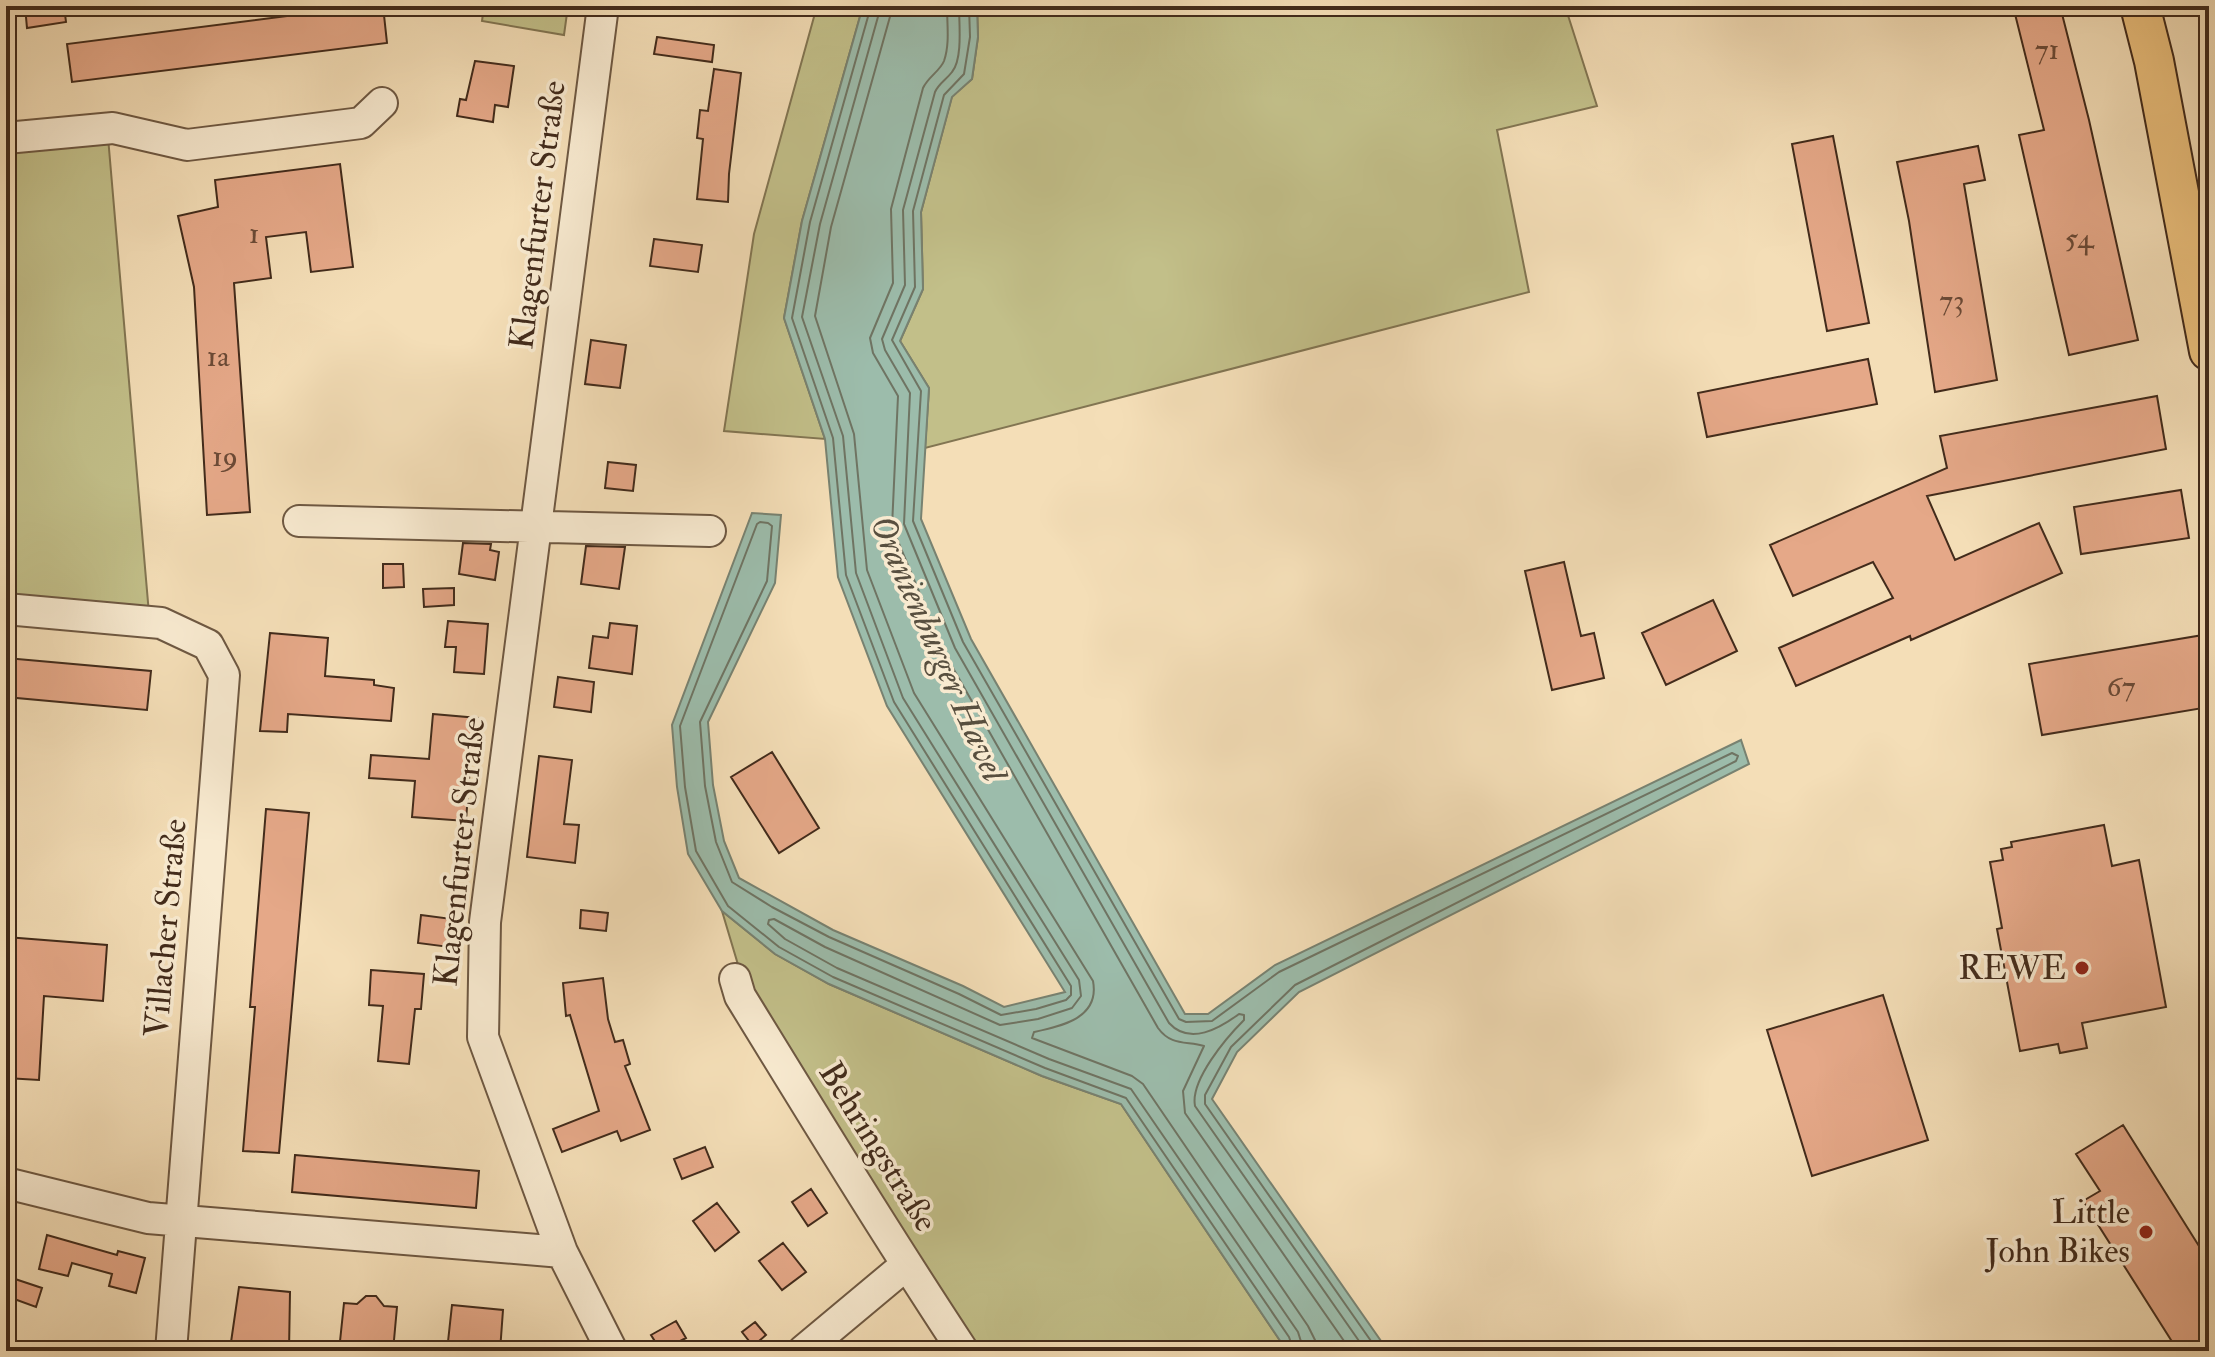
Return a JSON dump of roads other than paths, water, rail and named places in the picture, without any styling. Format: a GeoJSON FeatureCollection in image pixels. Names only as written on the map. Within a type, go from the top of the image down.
{"type":"FeatureCollection","features":[{"type":"Feature","properties":{"kind":"main road"},"geometry":{"type":"LineString","coordinates":[[2140,6],[2154,61],[2209,351]]}},
{"type":"Feature","properties":{"kind":"street","name":"Klagenfurter Straße"},"geometry":{"type":"LineString","coordinates":[[603,6],[485,922],[483,1037],[562,1252],[612,1351]]}},
{"type":"Feature","properties":{"kind":"street"},"geometry":{"type":"LineString","coordinates":[[6,138],[113,128],[187,145],[361,123],[382,103]]}},
{"type":"Feature","properties":{"kind":"street"},"geometry":{"type":"LineString","coordinates":[[299,521],[710,531]]}},
{"type":"Feature","properties":{"kind":"street"},"geometry":{"type":"LineString","coordinates":[[6,582],[6,609]]}},
{"type":"Feature","properties":{"kind":"street","name":"Villacher Straße"},"geometry":{"type":"LineString","coordinates":[[6,609],[161,623],[208,645],[224,675],[171,1351]]}},
{"type":"Feature","properties":{"kind":"street","name":"Behringstraße"},"geometry":{"type":"LineString","coordinates":[[735,979],[740,996],[906,1265],[963,1351]]}},
{"type":"Feature","properties":{"kind":"street"},"geometry":{"type":"LineString","coordinates":[[6,1183],[148,1218],[562,1252]]}},
{"type":"Feature","properties":{"kind":"street"},"geometry":{"type":"LineString","coordinates":[[803,1351],[906,1265]]}},
{"type":"Feature","properties":{"kind":"water","name":"Oranienburger Havel"},"geometry":{"type":"Polygon","coordinates":[[[863,6],[977,6],[978,37],[972,79],[952,97],[921,212],[923,289],[900,341],[929,388],[921,519],[971,639],[1185,1014],[1208,1014],[1275,965],[1741,740],[1749,764],[1299,992],[1237,1052],[1212,1099],[1388,1351],[1287,1351],[1121,1104],[1042,1076],[829,984],[775,954],[722,911],[688,854],[677,787],[672,725],[752,513],[781,515],[775,583],[708,722],[713,785],[724,841],[739,878],[833,930],[1004,1007],[1065,992],[887,706],[838,577],[825,439],[784,318],[802,221],[863,6]]]}},
{"type":"Feature","properties":{"kind":"place","name":"REWE"},"geometry":{"type":"Point","coordinates":[2082,968]}},
{"type":"Feature","properties":{"kind":"place","name":"Little John Bikes"},"geometry":{"type":"Point","coordinates":[2146,1232]}}]}
